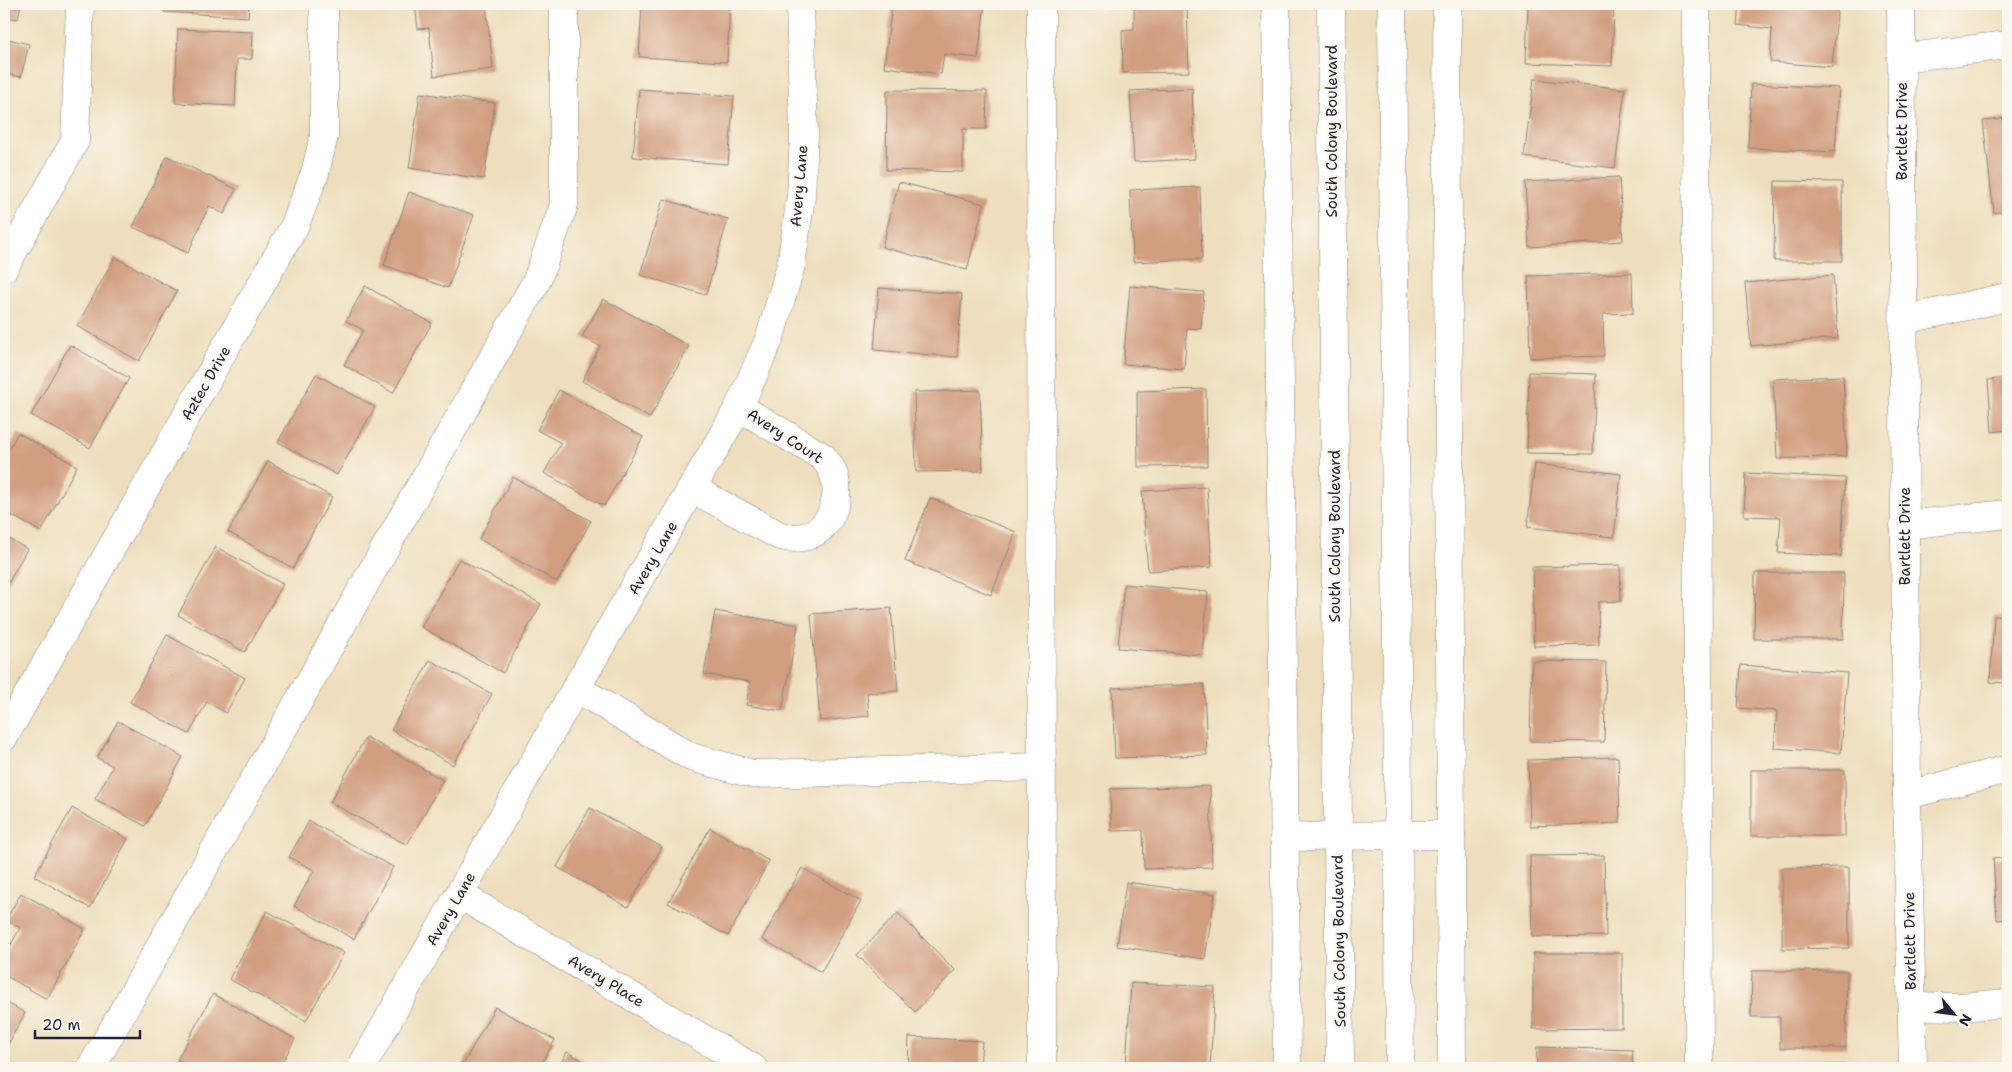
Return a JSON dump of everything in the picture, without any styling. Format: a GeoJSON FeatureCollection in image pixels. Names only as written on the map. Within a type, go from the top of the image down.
{"type":"FeatureCollection","features":[{"type":"Feature","properties":{"kind":"street"},"geometry":{"type":"LineString","coordinates":[[4,268],[75,140],[80,4]]}},
{"type":"Feature","properties":{"kind":"street","name":"Aztec Drive"},"geometry":{"type":"LineString","coordinates":[[4,737],[295,225],[315,173],[324,136],[324,4]]}},
{"type":"Feature","properties":{"kind":"street"},"geometry":{"type":"LineString","coordinates":[[90,1068],[537,280],[564,205],[564,4]]}},
{"type":"Feature","properties":{"kind":"street","name":"Avery Lane"},"geometry":{"type":"LineString","coordinates":[[361,1068],[576,688],[739,407],[770,337],[791,265],[801,196],[804,134],[800,4]]}},
{"type":"Feature","properties":{"kind":"street"},"geometry":{"type":"LineString","coordinates":[[1041,4],[1042,1068]]}},
{"type":"Feature","properties":{"kind":"street"},"geometry":{"type":"LineString","coordinates":[[1276,4],[1287,1068]]}},
{"type":"Feature","properties":{"kind":"street","name":"South Colony Boulevard"},"geometry":{"type":"LineString","coordinates":[[1331,4],[1340,1068]]}},
{"type":"Feature","properties":{"kind":"street"},"geometry":{"type":"LineString","coordinates":[[1392,4],[1400,1068]]}},
{"type":"Feature","properties":{"kind":"street"},"geometry":{"type":"LineString","coordinates":[[1447,4],[1452,1068]]}},
{"type":"Feature","properties":{"kind":"street"},"geometry":{"type":"LineString","coordinates":[[1696,4],[1700,1068]]}},
{"type":"Feature","properties":{"kind":"street","name":"Bartlett Drive"},"geometry":{"type":"LineString","coordinates":[[1901,4],[1907,795],[1913,1068]]}},
{"type":"Feature","properties":{"kind":"street"},"geometry":{"type":"LineString","coordinates":[[1901,58],[2008,45]]}},
{"type":"Feature","properties":{"kind":"street"},"geometry":{"type":"LineString","coordinates":[[1903,320],[2008,297]]}},
{"type":"Feature","properties":{"kind":"street","name":"Avery Court"},"geometry":{"type":"LineString","coordinates":[[693,489],[780,536],[795,538],[810,535],[822,526],[831,514],[836,500],[836,484],[832,470],[823,457],[739,407]]}},
{"type":"Feature","properties":{"kind":"street"},"geometry":{"type":"LineString","coordinates":[[1904,524],[2008,514]]}},
{"type":"Feature","properties":{"kind":"street"},"geometry":{"type":"LineString","coordinates":[[576,688],[691,757],[753,774],[1042,767]]}},
{"type":"Feature","properties":{"kind":"street"},"geometry":{"type":"LineString","coordinates":[[1907,795],[2008,768]]}},
{"type":"Feature","properties":{"kind":"street"},"geometry":{"type":"LineString","coordinates":[[1284,838],[1398,835],[1451,836]]}},
{"type":"Feature","properties":{"kind":"street","name":"Avery Place"},"geometry":{"type":"LineString","coordinates":[[460,895],[753,1068]]}},
{"type":"Feature","properties":{"kind":"street"},"geometry":{"type":"LineString","coordinates":[[1912,1006],[1960,1007],[2008,1004]]}},
{"type":"Feature","properties":{"kind":"building"},"geometry":{"type":"Polygon","coordinates":[[[4,4],[21,4],[18,19],[4,17],[4,4]]]}},
{"type":"Feature","properties":{"kind":"building"},"geometry":{"type":"Polygon","coordinates":[[[165,4],[249,4],[248,17],[164,12],[165,4]]]}},
{"type":"Feature","properties":{"kind":"building"},"geometry":{"type":"Polygon","coordinates":[[[415,4],[486,4],[493,69],[434,76],[429,28],[418,29],[415,4]]]}},
{"type":"Feature","properties":{"kind":"building"},"geometry":{"type":"Polygon","coordinates":[[[642,4],[730,4],[727,62],[639,57],[642,4]]]}},
{"type":"Feature","properties":{"kind":"building"},"geometry":{"type":"Polygon","coordinates":[[[892,4],[985,4],[978,58],[944,54],[941,74],[884,67],[892,4]]]}},
{"type":"Feature","properties":{"kind":"building"},"geometry":{"type":"Polygon","coordinates":[[[1134,4],[1187,4],[1189,72],[1123,73],[1122,30],[1134,30],[1134,4]]]}},
{"type":"Feature","properties":{"kind":"building"},"geometry":{"type":"Polygon","coordinates":[[[1528,4],[1614,4],[1612,66],[1526,63],[1528,4]]]}},
{"type":"Feature","properties":{"kind":"building"},"geometry":{"type":"Polygon","coordinates":[[[1740,4],[1838,4],[1832,67],[1770,62],[1772,29],[1738,25],[1740,4]]]}},
{"type":"Feature","properties":{"kind":"building"},"geometry":{"type":"Polygon","coordinates":[[[178,29],[253,32],[252,59],[237,59],[235,106],[175,103],[178,29]]]}},
{"type":"Feature","properties":{"kind":"building"},"geometry":{"type":"Polygon","coordinates":[[[4,38],[29,44],[21,77],[4,74],[4,38]]]}},
{"type":"Feature","properties":{"kind":"building"},"geometry":{"type":"Polygon","coordinates":[[[1534,79],[1625,89],[1615,168],[1524,157],[1534,79]]]}},
{"type":"Feature","properties":{"kind":"building"},"geometry":{"type":"Polygon","coordinates":[[[1751,84],[1839,88],[1835,152],[1748,148],[1751,84]]]}},
{"type":"Feature","properties":{"kind":"building"},"geometry":{"type":"Polygon","coordinates":[[[1192,88],[1195,159],[1134,162],[1130,91],[1192,88]]]}},
{"type":"Feature","properties":{"kind":"building"},"geometry":{"type":"Polygon","coordinates":[[[639,89],[734,96],[728,164],[633,157],[639,89]]]}},
{"type":"Feature","properties":{"kind":"building"},"geometry":{"type":"Polygon","coordinates":[[[887,90],[987,91],[986,129],[963,129],[963,172],[886,170],[887,90]]]}},
{"type":"Feature","properties":{"kind":"building"},"geometry":{"type":"Polygon","coordinates":[[[420,93],[495,103],[484,179],[409,168],[420,93]]]}},
{"type":"Feature","properties":{"kind":"building"},"geometry":{"type":"Polygon","coordinates":[[[2008,118],[2008,211],[1994,213],[1983,121],[2008,118]]]}},
{"type":"Feature","properties":{"kind":"building"},"geometry":{"type":"Polygon","coordinates":[[[167,156],[236,189],[224,214],[209,206],[188,253],[133,227],[167,156]]]}},
{"type":"Feature","properties":{"kind":"building"},"geometry":{"type":"Polygon","coordinates":[[[1619,177],[1623,241],[1529,247],[1525,182],[1619,177]]]}},
{"type":"Feature","properties":{"kind":"building"},"geometry":{"type":"Polygon","coordinates":[[[1775,181],[1842,182],[1842,261],[1774,261],[1775,181]]]}},
{"type":"Feature","properties":{"kind":"building"},"geometry":{"type":"Polygon","coordinates":[[[899,182],[984,204],[967,270],[882,247],[899,182]]]}},
{"type":"Feature","properties":{"kind":"building"},"geometry":{"type":"Polygon","coordinates":[[[1200,187],[1202,259],[1133,262],[1130,190],[1200,187]]]}},
{"type":"Feature","properties":{"kind":"building"},"geometry":{"type":"Polygon","coordinates":[[[409,192],[474,215],[448,288],[384,265],[409,192]]]}},
{"type":"Feature","properties":{"kind":"building"},"geometry":{"type":"Polygon","coordinates":[[[663,199],[728,219],[706,295],[640,275],[663,199]]]}},
{"type":"Feature","properties":{"kind":"building"},"geometry":{"type":"Polygon","coordinates":[[[115,257],[177,291],[139,361],[77,326],[115,257]]]}},
{"type":"Feature","properties":{"kind":"building"},"geometry":{"type":"Polygon","coordinates":[[[1632,273],[1633,313],[1603,314],[1604,356],[1530,358],[1528,276],[1632,273]]]}},
{"type":"Feature","properties":{"kind":"building"},"geometry":{"type":"Polygon","coordinates":[[[1833,275],[1838,338],[1751,346],[1745,283],[1833,275]]]}},
{"type":"Feature","properties":{"kind":"building"},"geometry":{"type":"Polygon","coordinates":[[[365,286],[432,323],[393,393],[344,365],[363,330],[346,321],[365,286]]]}},
{"type":"Feature","properties":{"kind":"building"},"geometry":{"type":"Polygon","coordinates":[[[1130,286],[1204,292],[1201,329],[1187,328],[1184,369],[1123,364],[1130,286]]]}},
{"type":"Feature","properties":{"kind":"building"},"geometry":{"type":"Polygon","coordinates":[[[879,288],[962,294],[957,357],[874,350],[879,288]]]}},
{"type":"Feature","properties":{"kind":"building"},"geometry":{"type":"Polygon","coordinates":[[[603,299],[689,346],[650,418],[582,381],[600,346],[582,337],[603,299]]]}},
{"type":"Feature","properties":{"kind":"building"},"geometry":{"type":"Polygon","coordinates":[[[70,345],[129,378],[90,448],[31,415],[70,345]]]}},
{"type":"Feature","properties":{"kind":"building"},"geometry":{"type":"Polygon","coordinates":[[[1529,372],[1596,374],[1593,454],[1527,453],[1529,372]]]}},
{"type":"Feature","properties":{"kind":"building"},"geometry":{"type":"Polygon","coordinates":[[[316,374],[375,407],[337,475],[278,442],[316,374]]]}},
{"type":"Feature","properties":{"kind":"building"},"geometry":{"type":"Polygon","coordinates":[[[1843,376],[1847,456],[1777,459],[1773,379],[1843,376]]]}},
{"type":"Feature","properties":{"kind":"building"},"geometry":{"type":"Polygon","coordinates":[[[2008,378],[2008,430],[1992,432],[1988,380],[2008,378]]]}},
{"type":"Feature","properties":{"kind":"building"},"geometry":{"type":"Polygon","coordinates":[[[1206,389],[1207,466],[1138,467],[1137,391],[1206,389]]]}},
{"type":"Feature","properties":{"kind":"building"},"geometry":{"type":"Polygon","coordinates":[[[559,390],[643,437],[604,506],[544,473],[561,443],[537,430],[559,390]]]}},
{"type":"Feature","properties":{"kind":"building"},"geometry":{"type":"Polygon","coordinates":[[[980,390],[983,471],[916,472],[914,392],[980,390]]]}},
{"type":"Feature","properties":{"kind":"building"},"geometry":{"type":"Polygon","coordinates":[[[18,433],[77,466],[41,532],[4,511],[4,458],[18,433]]]}},
{"type":"Feature","properties":{"kind":"building"},"geometry":{"type":"Polygon","coordinates":[[[268,461],[332,497],[293,568],[228,532],[268,461]]]}},
{"type":"Feature","properties":{"kind":"building"},"geometry":{"type":"Polygon","coordinates":[[[1535,464],[1621,474],[1614,537],[1527,527],[1535,464]]]}},
{"type":"Feature","properties":{"kind":"building"},"geometry":{"type":"Polygon","coordinates":[[[1746,473],[1845,478],[1841,556],[1778,553],[1781,517],[1744,516],[1746,473]]]}},
{"type":"Feature","properties":{"kind":"building"},"geometry":{"type":"Polygon","coordinates":[[[513,477],[591,521],[557,582],[479,539],[513,477]]]}},
{"type":"Feature","properties":{"kind":"building"},"geometry":{"type":"Polygon","coordinates":[[[1207,487],[1212,567],[1148,571],[1142,491],[1207,487]]]}},
{"type":"Feature","properties":{"kind":"building"},"geometry":{"type":"Polygon","coordinates":[[[930,498],[1016,532],[991,595],[905,561],[930,498]]]}},
{"type":"Feature","properties":{"kind":"building"},"geometry":{"type":"Polygon","coordinates":[[[4,536],[27,549],[4,591],[4,536]]]}},
{"type":"Feature","properties":{"kind":"building"},"geometry":{"type":"Polygon","coordinates":[[[216,547],[283,584],[245,652],[178,615],[216,547]]]}},
{"type":"Feature","properties":{"kind":"building"},"geometry":{"type":"Polygon","coordinates":[[[459,559],[541,604],[503,673],[421,627],[459,559]]]}},
{"type":"Feature","properties":{"kind":"building"},"geometry":{"type":"Polygon","coordinates":[[[1620,565],[1621,601],[1598,602],[1599,645],[1534,646],[1532,567],[1620,565]]]}},
{"type":"Feature","properties":{"kind":"building"},"geometry":{"type":"Polygon","coordinates":[[[1755,573],[1844,573],[1843,639],[1754,639],[1755,573]]]}},
{"type":"Feature","properties":{"kind":"building"},"geometry":{"type":"Polygon","coordinates":[[[1124,584],[1208,592],[1202,655],[1118,648],[1124,584]]]}},
{"type":"Feature","properties":{"kind":"building"},"geometry":{"type":"Polygon","coordinates":[[[891,608],[898,691],[867,693],[869,716],[820,721],[811,614],[891,608]]]}},
{"type":"Feature","properties":{"kind":"building"},"geometry":{"type":"Polygon","coordinates":[[[715,611],[798,625],[782,711],[746,705],[750,682],[704,674],[715,611]]]}},
{"type":"Feature","properties":{"kind":"building"},"geometry":{"type":"Polygon","coordinates":[[[1994,616],[2008,617],[2008,683],[1990,682],[1994,616]]]}},
{"type":"Feature","properties":{"kind":"building"},"geometry":{"type":"Polygon","coordinates":[[[167,635],[245,678],[226,713],[207,702],[189,734],[130,702],[167,635]]]}},
{"type":"Feature","properties":{"kind":"building"},"geometry":{"type":"Polygon","coordinates":[[[430,660],[492,694],[453,765],[391,730],[430,660]]]}},
{"type":"Feature","properties":{"kind":"building"},"geometry":{"type":"Polygon","coordinates":[[[1532,661],[1606,662],[1604,742],[1530,741],[1532,661]]]}},
{"type":"Feature","properties":{"kind":"building"},"geometry":{"type":"Polygon","coordinates":[[[1741,665],[1847,673],[1841,753],[1774,748],[1777,711],[1738,708],[1741,665]]]}},
{"type":"Feature","properties":{"kind":"building"},"geometry":{"type":"Polygon","coordinates":[[[1204,684],[1207,755],[1115,758],[1112,688],[1204,684]]]}},
{"type":"Feature","properties":{"kind":"building"},"geometry":{"type":"Polygon","coordinates":[[[118,721],[183,757],[145,826],[95,799],[113,766],[97,758],[118,721]]]}},
{"type":"Feature","properties":{"kind":"building"},"geometry":{"type":"Polygon","coordinates":[[[366,737],[443,780],[407,845],[330,802],[366,737]]]}},
{"type":"Feature","properties":{"kind":"building"},"geometry":{"type":"Polygon","coordinates":[[[1618,757],[1620,823],[1530,826],[1528,760],[1618,757]]]}},
{"type":"Feature","properties":{"kind":"building"},"geometry":{"type":"Polygon","coordinates":[[[1751,770],[1845,770],[1845,836],[1751,836],[1751,770]]]}},
{"type":"Feature","properties":{"kind":"building"},"geometry":{"type":"Polygon","coordinates":[[[1210,786],[1212,867],[1144,869],[1143,830],[1111,831],[1110,789],[1210,786]]]}},
{"type":"Feature","properties":{"kind":"building"},"geometry":{"type":"Polygon","coordinates":[[[72,808],[128,839],[90,908],[34,876],[72,808]]]}},
{"type":"Feature","properties":{"kind":"building"},"geometry":{"type":"Polygon","coordinates":[[[590,808],[662,847],[628,907],[557,867],[590,808]]]}},
{"type":"Feature","properties":{"kind":"building"},"geometry":{"type":"Polygon","coordinates":[[[309,821],[393,867],[354,939],[294,906],[314,870],[289,857],[309,821]]]}},
{"type":"Feature","properties":{"kind":"building"},"geometry":{"type":"Polygon","coordinates":[[[710,828],[769,861],[728,936],[668,903],[710,828]]]}},
{"type":"Feature","properties":{"kind":"building"},"geometry":{"type":"Polygon","coordinates":[[[1604,855],[1606,936],[1532,937],[1530,856],[1604,855]]]}},
{"type":"Feature","properties":{"kind":"building"},"geometry":{"type":"Polygon","coordinates":[[[2008,857],[2008,919],[1997,920],[1993,858],[2008,857]]]}},
{"type":"Feature","properties":{"kind":"building"},"geometry":{"type":"Polygon","coordinates":[[[1849,867],[1849,948],[1782,949],[1782,868],[1849,867]]]}},
{"type":"Feature","properties":{"kind":"building"},"geometry":{"type":"Polygon","coordinates":[[[802,868],[861,901],[821,972],[762,939],[802,868]]]}},
{"type":"Feature","properties":{"kind":"building"},"geometry":{"type":"Polygon","coordinates":[[[1126,882],[1215,894],[1205,959],[1117,946],[1126,882]]]}},
{"type":"Feature","properties":{"kind":"building"},"geometry":{"type":"Polygon","coordinates":[[[21,893],[85,929],[47,999],[4,975],[4,957],[20,928],[6,920],[21,893]]]}},
{"type":"Feature","properties":{"kind":"building"},"geometry":{"type":"Polygon","coordinates":[[[267,911],[344,953],[306,1021],[229,979],[267,911]]]}},
{"type":"Feature","properties":{"kind":"building"},"geometry":{"type":"Polygon","coordinates":[[[898,913],[955,970],[915,1012],[857,955],[898,913]]]}},
{"type":"Feature","properties":{"kind":"building"},"geometry":{"type":"Polygon","coordinates":[[[1533,953],[1622,953],[1622,1028],[1533,1029],[1533,953]]]}},
{"type":"Feature","properties":{"kind":"building"},"geometry":{"type":"Polygon","coordinates":[[[1752,971],[1847,971],[1846,1048],[1780,1048],[1780,1017],[1751,1017],[1752,971]]]}},
{"type":"Feature","properties":{"kind":"building"},"geometry":{"type":"Polygon","coordinates":[[[1131,983],[1215,987],[1210,1068],[1126,1066],[1131,983]]]}},
{"type":"Feature","properties":{"kind":"building"},"geometry":{"type":"Polygon","coordinates":[[[213,994],[295,1039],[279,1068],[192,1068],[177,1060],[213,994]]]}},
{"type":"Feature","properties":{"kind":"building"},"geometry":{"type":"Polygon","coordinates":[[[4,1001],[25,1013],[4,1052],[4,1001]]]}},
{"type":"Feature","properties":{"kind":"building"},"geometry":{"type":"Polygon","coordinates":[[[495,1007],[555,1040],[539,1068],[461,1068],[495,1007]]]}},
{"type":"Feature","properties":{"kind":"building"},"geometry":{"type":"Polygon","coordinates":[[[909,1037],[982,1041],[980,1068],[908,1068],[909,1037]]]}},
{"type":"Feature","properties":{"kind":"building"},"geometry":{"type":"Polygon","coordinates":[[[1537,1047],[1633,1050],[1632,1068],[1536,1068],[1537,1047]]]}},
{"type":"Feature","properties":{"kind":"building"},"geometry":{"type":"Polygon","coordinates":[[[567,1052],[597,1068],[558,1068],[567,1052]]]}},
{"type":"Feature","properties":{"kind":"building"},"geometry":{"type":"Polygon","coordinates":[[[1761,1064],[1850,1065],[1850,1068],[1761,1068],[1761,1064]]]}}]}
